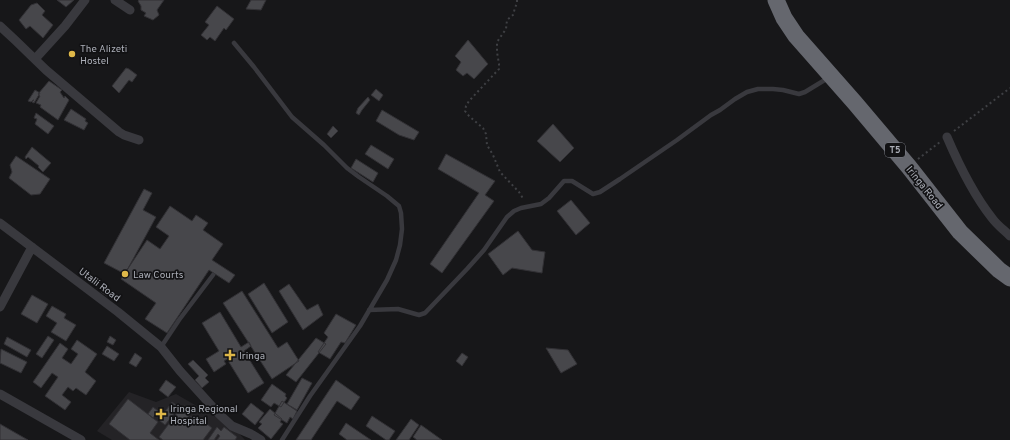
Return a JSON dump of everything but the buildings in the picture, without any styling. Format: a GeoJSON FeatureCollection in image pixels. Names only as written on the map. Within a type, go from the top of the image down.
{"type":"FeatureCollection","features":[{"type":"Feature","properties":{"kind":"highway","name":"Iringa Road"},"geometry":{"type":"LineString","coordinates":[[776,0],[784,18],[796,36],[908,167],[960,232],[999,270],[1010,278]]}},
{"type":"Feature","properties":{"kind":"street"},"geometry":{"type":"LineString","coordinates":[[35,59],[65,26],[85,0]]}},
{"type":"Feature","properties":{"kind":"street"},"geometry":{"type":"LineString","coordinates":[[115,0],[130,10]]}},
{"type":"Feature","properties":{"kind":"street"},"geometry":{"type":"LineString","coordinates":[[0,26],[62,84],[119,132],[139,140]]}},
{"type":"Feature","properties":{"kind":"street"},"geometry":{"type":"LineString","coordinates":[[947,137],[961,169],[978,198],[993,219],[1010,236]]}},
{"type":"Feature","properties":{"kind":"street","name":"Utalii Road"},"geometry":{"type":"LineString","coordinates":[[0,223],[118,312],[161,347],[219,414],[232,426],[261,440]]}},
{"type":"Feature","properties":{"kind":"street"},"geometry":{"type":"LineString","coordinates":[[0,307],[32,247]]}},
{"type":"Feature","properties":{"kind":"street"},"geometry":{"type":"LineString","coordinates":[[0,394],[81,440]]}},
{"type":"Feature","properties":{"kind":"lane"},"geometry":{"type":"LineString","coordinates":[[234,43],[292,117],[324,145],[347,168],[399,206],[401,213],[402,229],[400,246],[396,260],[387,280],[360,326],[310,396],[282,440]]}},
{"type":"Feature","properties":{"kind":"lane"},"geometry":{"type":"LineString","coordinates":[[369,310],[398,309],[419,314],[425,313],[484,250],[507,217],[514,210],[541,204],[549,198],[564,181],[572,181],[593,194],[600,192],[711,115],[748,92],[758,89],[773,89],[799,94],[831,76]]}},
{"type":"Feature","properties":{"kind":"lane"},"geometry":{"type":"LineString","coordinates":[[161,347],[179,320],[213,275]]}},
{"type":"Feature","properties":{"kind":"path"},"geometry":{"type":"LineString","coordinates":[[518,0],[513,16],[507,20],[506,29],[497,42],[499,69],[472,97],[465,109],[466,113],[485,131],[487,145],[500,172],[519,192],[527,207]]}},
{"type":"Feature","properties":{"kind":"path"},"geometry":{"type":"LineString","coordinates":[[908,167],[1010,88]]}},
{"type":"Feature","properties":{"kind":"shaded area","name":"Iringa Regional Hospital"},"geometry":{"type":"Polygon","coordinates":[[[129,392],[156,402],[176,394],[233,427],[245,440],[112,440],[97,431],[129,392]]]}},
{"type":"Feature","properties":{"kind":"place","name":"The Alizeti Hostel"},"geometry":{"type":"Point","coordinates":[72,54]}},
{"type":"Feature","properties":{"kind":"place","name":"Law Courts"},"geometry":{"type":"Point","coordinates":[125,274]}},
{"type":"Feature","properties":{"kind":"place","name":"Iringa"},"geometry":{"type":"Point","coordinates":[230,355]}},
{"type":"Feature","properties":{"kind":"place","name":"Iringa Regional Hospital"},"geometry":{"type":"Point","coordinates":[161,414]}}]}
